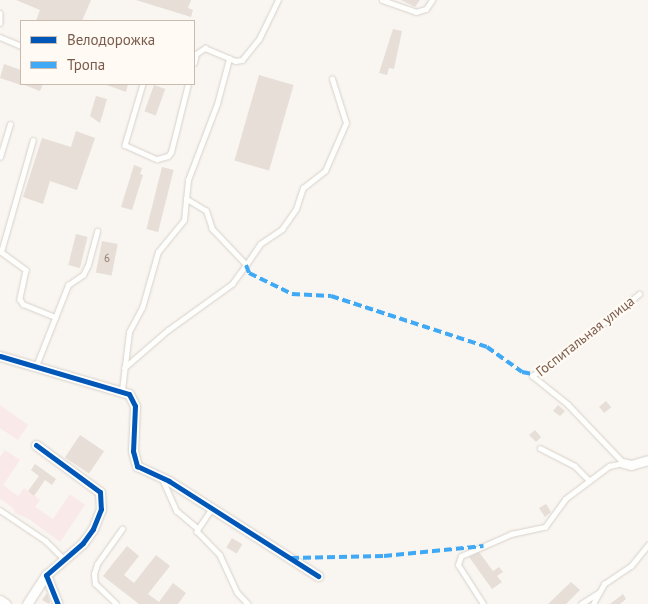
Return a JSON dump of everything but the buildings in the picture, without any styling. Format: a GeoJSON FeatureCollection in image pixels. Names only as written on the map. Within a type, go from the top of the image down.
{"type":"FeatureCollection","features":[{"type":"Feature","properties":{"kind":"street"},"geometry":{"type":"LineString","coordinates":[[0,356],[122,390],[129,394],[135,406],[133,461],[137,466],[162,477],[318,576]]}},
{"type":"Feature","properties":{"kind":"street"},"geometry":{"type":"LineString","coordinates":[[27,604],[46,575],[63,558],[83,543],[93,529],[101,509],[100,492],[36,445]]}},
{"type":"Feature","properties":{"kind":"street"},"geometry":{"type":"LineString","coordinates":[[623,462],[631,465],[648,460]]}},
{"type":"Feature","properties":{"kind":"street"},"geometry":{"type":"LineString","coordinates":[[46,575],[58,604]]}},
{"type":"Feature","properties":{"kind":"street"},"geometry":{"type":"LineString","coordinates":[[0,600],[6,604]]}},
{"type":"Feature","properties":{"kind":"lane"},"geometry":{"type":"LineString","coordinates":[[195,58],[196,54],[205,48],[229,58],[242,60],[249,54],[278,0]]}},
{"type":"Feature","properties":{"kind":"lane"},"geometry":{"type":"LineString","coordinates":[[382,0],[399,2],[421,11],[432,0]]}},
{"type":"Feature","properties":{"kind":"lane"},"geometry":{"type":"LineString","coordinates":[[0,13],[0,23]]}},
{"type":"Feature","properties":{"kind":"lane"},"geometry":{"type":"LineString","coordinates":[[0,37],[20,46]]}},
{"type":"Feature","properties":{"kind":"lane"},"geometry":{"type":"LineString","coordinates":[[122,390],[129,332],[142,308],[152,267],[158,252],[184,220],[188,180],[217,104],[229,58]]}},
{"type":"Feature","properties":{"kind":"lane"},"geometry":{"type":"LineString","coordinates":[[124,368],[168,330],[232,284],[260,244],[282,229],[296,208],[303,188],[325,171],[346,123],[332,79]]}},
{"type":"Feature","properties":{"kind":"lane"},"geometry":{"type":"LineString","coordinates":[[143,85],[125,145],[157,159],[168,156],[170,152],[188,85]]}},
{"type":"Feature","properties":{"kind":"lane"},"geometry":{"type":"LineString","coordinates":[[0,157],[10,124]]}},
{"type":"Feature","properties":{"kind":"lane"},"geometry":{"type":"LineString","coordinates":[[33,140],[0,252],[26,270],[20,299],[24,304],[56,317]]}},
{"type":"Feature","properties":{"kind":"lane"},"geometry":{"type":"LineString","coordinates":[[186,199],[206,211],[212,229],[246,265]]}},
{"type":"Feature","properties":{"kind":"lane"},"geometry":{"type":"LineString","coordinates":[[36,367],[68,285],[83,275],[88,265],[97,232]]}},
{"type":"Feature","properties":{"kind":"lane","name":"Госпитальная улица"},"geometry":{"type":"LineString","coordinates":[[623,462],[568,406],[532,376],[582,341],[639,294]]}},
{"type":"Feature","properties":{"kind":"lane"},"geometry":{"type":"LineString","coordinates":[[540,448],[575,466],[589,480]]}},
{"type":"Feature","properties":{"kind":"lane"},"geometry":{"type":"LineString","coordinates":[[483,604],[458,565],[461,556],[511,534],[545,527],[565,499],[613,464],[623,462]]}},
{"type":"Feature","properties":{"kind":"lane"},"geometry":{"type":"LineString","coordinates":[[162,477],[177,511],[197,528],[200,537],[220,555],[238,592],[248,604]]}},
{"type":"Feature","properties":{"kind":"lane"},"geometry":{"type":"LineString","coordinates":[[197,528],[212,509]]}},
{"type":"Feature","properties":{"kind":"lane"},"geometry":{"type":"LineString","coordinates":[[0,510],[46,541],[63,558]]}},
{"type":"Feature","properties":{"kind":"lane"},"geometry":{"type":"LineString","coordinates":[[116,604],[95,584],[94,574],[97,564],[122,529]]}},
{"type":"Feature","properties":{"kind":"lane"},"geometry":{"type":"LineString","coordinates":[[581,604],[598,593],[612,577],[638,559],[648,545]]}},
{"type":"Feature","properties":{"kind":"lane"},"geometry":{"type":"LineString","coordinates":[[593,604],[598,593]]}},
{"type":"Feature","properties":{"kind":"shaded area"},"geometry":{"type":"Polygon","coordinates":[[[0,405],[28,425],[18,440],[0,428],[0,405]]]}},
{"type":"Feature","properties":{"kind":"shaded area"},"geometry":{"type":"Polygon","coordinates":[[[5,450],[20,460],[3,485],[18,496],[24,488],[40,500],[35,507],[53,519],[70,494],[85,505],[60,542],[29,519],[15,513],[13,508],[0,499],[0,457],[5,450]]]}},
{"type":"Feature","properties":{"kind":"marked path"},"geometry":{"type":"LineString","coordinates":[[246,265],[249,273],[292,294],[331,296],[487,347],[522,372],[533,374]]}},
{"type":"Feature","properties":{"kind":"marked path"},"geometry":{"type":"LineString","coordinates":[[291,558],[384,556],[483,546]]}},
{"type":"Feature","properties":{"kind":"cycle path"},"geometry":{"type":"LineString","coordinates":[[0,356],[129,394],[135,406],[133,451],[137,466],[169,481],[318,576]]}},
{"type":"Feature","properties":{"kind":"cycle path"},"geometry":{"type":"LineString","coordinates":[[36,445],[100,492],[101,509],[93,529],[83,543],[46,575],[58,604]]}}]}
